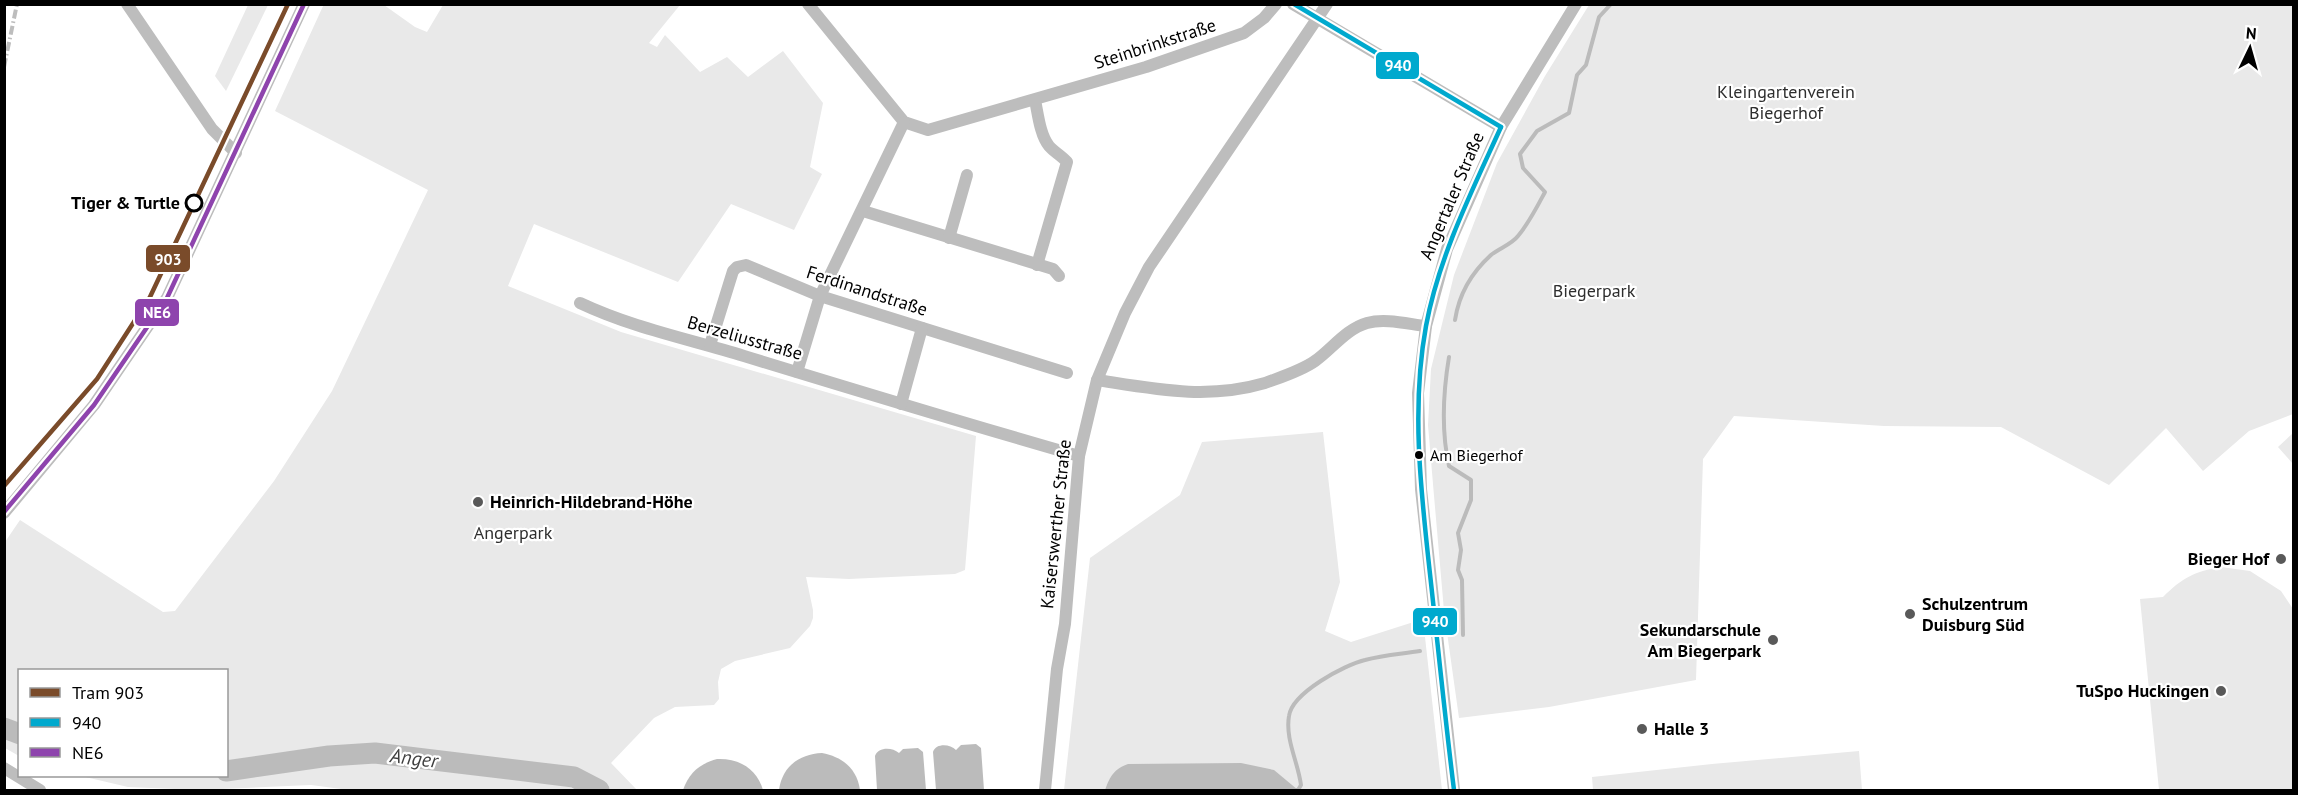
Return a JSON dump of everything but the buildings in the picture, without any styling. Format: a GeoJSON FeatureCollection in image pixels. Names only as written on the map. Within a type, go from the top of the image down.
{"type":"FeatureCollection","features":[{"type":"Feature","properties":{"kind":"street"},"geometry":{"type":"LineString","coordinates":[[127,4],[212,129],[236,153]]}},
{"type":"Feature","properties":{"kind":"street"},"geometry":{"type":"LineString","coordinates":[[4,513],[94,405],[167,298],[304,4]]}},
{"type":"Feature","properties":{"kind":"street"},"geometry":{"type":"LineString","coordinates":[[797,372],[820,297],[904,122],[808,4]]}},
{"type":"Feature","properties":{"kind":"street","name":"Steinbrinkstraße"},"geometry":{"type":"LineString","coordinates":[[904,122],[928,130],[1146,67],[1244,33],[1264,18],[1276,4]]}},
{"type":"Feature","properties":{"kind":"street"},"geometry":{"type":"LineString","coordinates":[[1293,4],[1501,127]]}},
{"type":"Feature","properties":{"kind":"street","name":"Kaiserswerther Straße"},"geometry":{"type":"LineString","coordinates":[[1045,790],[1057,669],[1065,624],[1079,456],[1097,380],[1121,322],[1149,267],[1327,4]]}},
{"type":"Feature","properties":{"kind":"street","name":"Angertaler Straße"},"geometry":{"type":"LineString","coordinates":[[1454,790],[1421,479],[1418,393],[1426,326],[1447,249],[1501,127],[1576,4]]}},
{"type":"Feature","properties":{"kind":"street"},"geometry":{"type":"LineString","coordinates":[[1035,100],[1045,140],[1050,148],[1059,153],[1067,162],[1037,265]]}},
{"type":"Feature","properties":{"kind":"street"},"geometry":{"type":"LineString","coordinates":[[949,238],[968,175]]}},
{"type":"Feature","properties":{"kind":"street"},"geometry":{"type":"LineString","coordinates":[[863,211],[1053,269],[1059,276]]}},
{"type":"Feature","properties":{"kind":"street","name":"Ferdinandstraße"},"geometry":{"type":"LineString","coordinates":[[710,345],[733,271],[737,267],[746,266],[820,297],[1067,373]]}},
{"type":"Feature","properties":{"kind":"street","name":"Berzeliusstraße"},"geometry":{"type":"LineString","coordinates":[[580,303],[635,326],[710,345],[1079,456]]}},
{"type":"Feature","properties":{"kind":"street"},"geometry":{"type":"LineString","coordinates":[[1097,380],[1176,393],[1200,394],[1236,389],[1264,383],[1314,362],[1348,334],[1367,323],[1393,322],[1426,326]]}},
{"type":"Feature","properties":{"kind":"street"},"geometry":{"type":"LineString","coordinates":[[901,404],[922,328]]}},
{"type":"Feature","properties":{"kind":"street"},"geometry":{"type":"LineString","coordinates":[[4,768],[18,777]]}},
{"type":"Feature","properties":{"kind":"street"},"geometry":{"type":"LineString","coordinates":[[19,777],[40,790]]}},
{"type":"Feature","properties":{"kind":"green space","name":"Angerpark"},"geometry":{"type":"Polygon","coordinates":[[[324,4],[384,5],[415,27],[427,32],[443,5],[680,5],[649,43],[657,47],[665,35],[700,72],[727,57],[748,77],[783,51],[823,103],[810,167],[822,174],[794,230],[731,204],[678,282],[534,224],[508,286],[621,332],[976,436],[965,570],[955,574],[849,579],[806,577],[813,618],[810,626],[790,648],[735,661],[721,669],[718,682],[719,699],[714,705],[675,707],[654,718],[611,763],[637,790],[349,790],[311,785],[199,790],[128,787],[85,777],[228,777],[228,669],[18,669],[18,755],[5,748],[5,542],[20,520],[163,612],[175,611],[274,481],[332,391],[428,190],[275,111],[324,4]]]}},
{"type":"Feature","properties":{"kind":"green space"},"geometry":{"type":"Polygon","coordinates":[[[248,5],[268,5],[226,91],[215,76],[248,5]]]}},
{"type":"Feature","properties":{"kind":"green space","name":"Biegerpark"},"geometry":{"type":"Polygon","coordinates":[[[1589,5],[2293,5],[2293,414],[2249,431],[2203,471],[2166,428],[2109,485],[2001,427],[1884,426],[1734,416],[1703,459],[1696,680],[1549,707],[1459,718],[1444,611],[1428,425],[1431,369],[1454,275],[1497,163],[1545,76],[1589,5]]]}},
{"type":"Feature","properties":{"kind":"green space"},"geometry":{"type":"Polygon","coordinates":[[[1323,432],[1340,582],[1325,631],[1351,642],[1423,619],[1442,790],[1064,790],[1090,558],[1180,495],[1202,442],[1323,432]]]}},
{"type":"Feature","properties":{"kind":"green space"},"geometry":{"type":"Polygon","coordinates":[[[2293,433],[2293,464],[2278,447],[2293,433]]]}},
{"type":"Feature","properties":{"kind":"green space","name":"TuSpo Huckingen"},"geometry":{"type":"Polygon","coordinates":[[[2221,567],[2250,571],[2281,591],[2293,609],[2293,790],[2159,790],[2140,599],[2163,597],[2189,576],[2221,567]]]}},
{"type":"Feature","properties":{"kind":"green space"},"geometry":{"type":"Polygon","coordinates":[[[1859,751],[1862,790],[1593,790],[1592,777],[1859,751]]]}},
{"type":"Feature","properties":{"kind":"shaded area"},"geometry":{"type":"Polygon","coordinates":[[[976,744],[981,748],[984,790],[936,790],[933,752],[935,749],[943,745],[956,750],[961,745],[976,744]]]}},
{"type":"Feature","properties":{"kind":"shaded area"},"geometry":{"type":"Polygon","coordinates":[[[918,748],[923,752],[926,790],[877,790],[875,756],[879,751],[886,749],[899,753],[903,749],[918,748]]]}},
{"type":"Feature","properties":{"kind":"shaded area"},"geometry":{"type":"Polygon","coordinates":[[[822,753],[848,765],[856,776],[860,790],[779,790],[784,775],[793,763],[806,756],[822,753]]]}},
{"type":"Feature","properties":{"kind":"shaded area"},"geometry":{"type":"Polygon","coordinates":[[[717,759],[733,760],[746,766],[756,776],[763,790],[683,790],[688,779],[696,770],[717,759]]]}},
{"type":"Feature","properties":{"kind":"shaded area"},"geometry":{"type":"Polygon","coordinates":[[[1241,763],[1274,770],[1298,790],[1105,790],[1113,774],[1128,764],[1241,763]]]}},
{"type":"Feature","properties":{"kind":"waterway"},"geometry":{"type":"LineString","coordinates":[[1455,320],[1463,293],[1472,277],[1491,255],[1518,236],[1545,192],[1523,168],[1520,154],[1537,131],[1569,113],[1577,75],[1586,65],[1599,17],[1611,4]]}},
{"type":"Feature","properties":{"kind":"waterway"},"geometry":{"type":"LineString","coordinates":[[1449,357],[1444,412],[1446,452],[1449,466],[1471,480],[1471,500],[1458,533],[1461,550],[1458,570],[1462,580],[1463,635]]}},
{"type":"Feature","properties":{"kind":"waterway"},"geometry":{"type":"LineString","coordinates":[[1294,790],[1298,790],[1301,785],[1288,725],[1292,707],[1299,698],[1320,681],[1356,663],[1420,651]]}},
{"type":"Feature","properties":{"kind":"waterway","name":"Anger"},"geometry":{"type":"LineString","coordinates":[[4,728],[18,733]]}},
{"type":"Feature","properties":{"kind":"waterway","name":"Anger"},"geometry":{"type":"LineString","coordinates":[[228,771],[329,756],[375,753],[574,777],[599,790]]}},
{"type":"Feature","properties":{"kind":"railway"},"geometry":{"type":"LineString","coordinates":[[4,67],[17,4]]}},
{"type":"Feature","properties":{"kind":"tram line","name":"903"},"geometry":{"type":"LineString","coordinates":[[4,486],[97,379],[150,297],[288,4]]}},
{"type":"Feature","properties":{"kind":"transit line","name":"NE6"},"geometry":{"type":"LineString","coordinates":[[4,512],[94,405],[167,298],[304,4]]}},
{"type":"Feature","properties":{"kind":"transit line","name":"940"},"geometry":{"type":"LineString","coordinates":[[1294,4],[1501,127]]}},
{"type":"Feature","properties":{"kind":"transit line","name":"940"},"geometry":{"type":"LineString","coordinates":[[1454,790],[1423,512],[1418,419],[1421,357],[1439,274],[1468,200],[1501,127]]}},
{"type":"Feature","properties":{"kind":"place","name":"Tiger & Turtle"},"geometry":{"type":"Point","coordinates":[194,203]}},
{"type":"Feature","properties":{"kind":"place","name":"Am Biegerhof"},"geometry":{"type":"Point","coordinates":[1419,455]}},
{"type":"Feature","properties":{"kind":"place","name":"Heinrich-Hildebrand-Höhe"},"geometry":{"type":"Point","coordinates":[478,502]}},
{"type":"Feature","properties":{"kind":"place","name":"Bieger Hof"},"geometry":{"type":"Point","coordinates":[2281,559]}},
{"type":"Feature","properties":{"kind":"place","name":"Schulzentrum Duisburg Süd"},"geometry":{"type":"Point","coordinates":[1910,614]}},
{"type":"Feature","properties":{"kind":"place","name":"Sekundarschule Am Biegerpark"},"geometry":{"type":"Point","coordinates":[1773,640]}},
{"type":"Feature","properties":{"kind":"place","name":"TuSpo Huckingen"},"geometry":{"type":"Point","coordinates":[2221,691]}},
{"type":"Feature","properties":{"kind":"place","name":"Halle 3"},"geometry":{"type":"Point","coordinates":[1642,729]}},
{"type":"Feature","properties":{"kind":"park label","name":"Kleingartenverein Biegerhof"},"geometry":{"type":"Point","coordinates":[1786,102]}}]}
